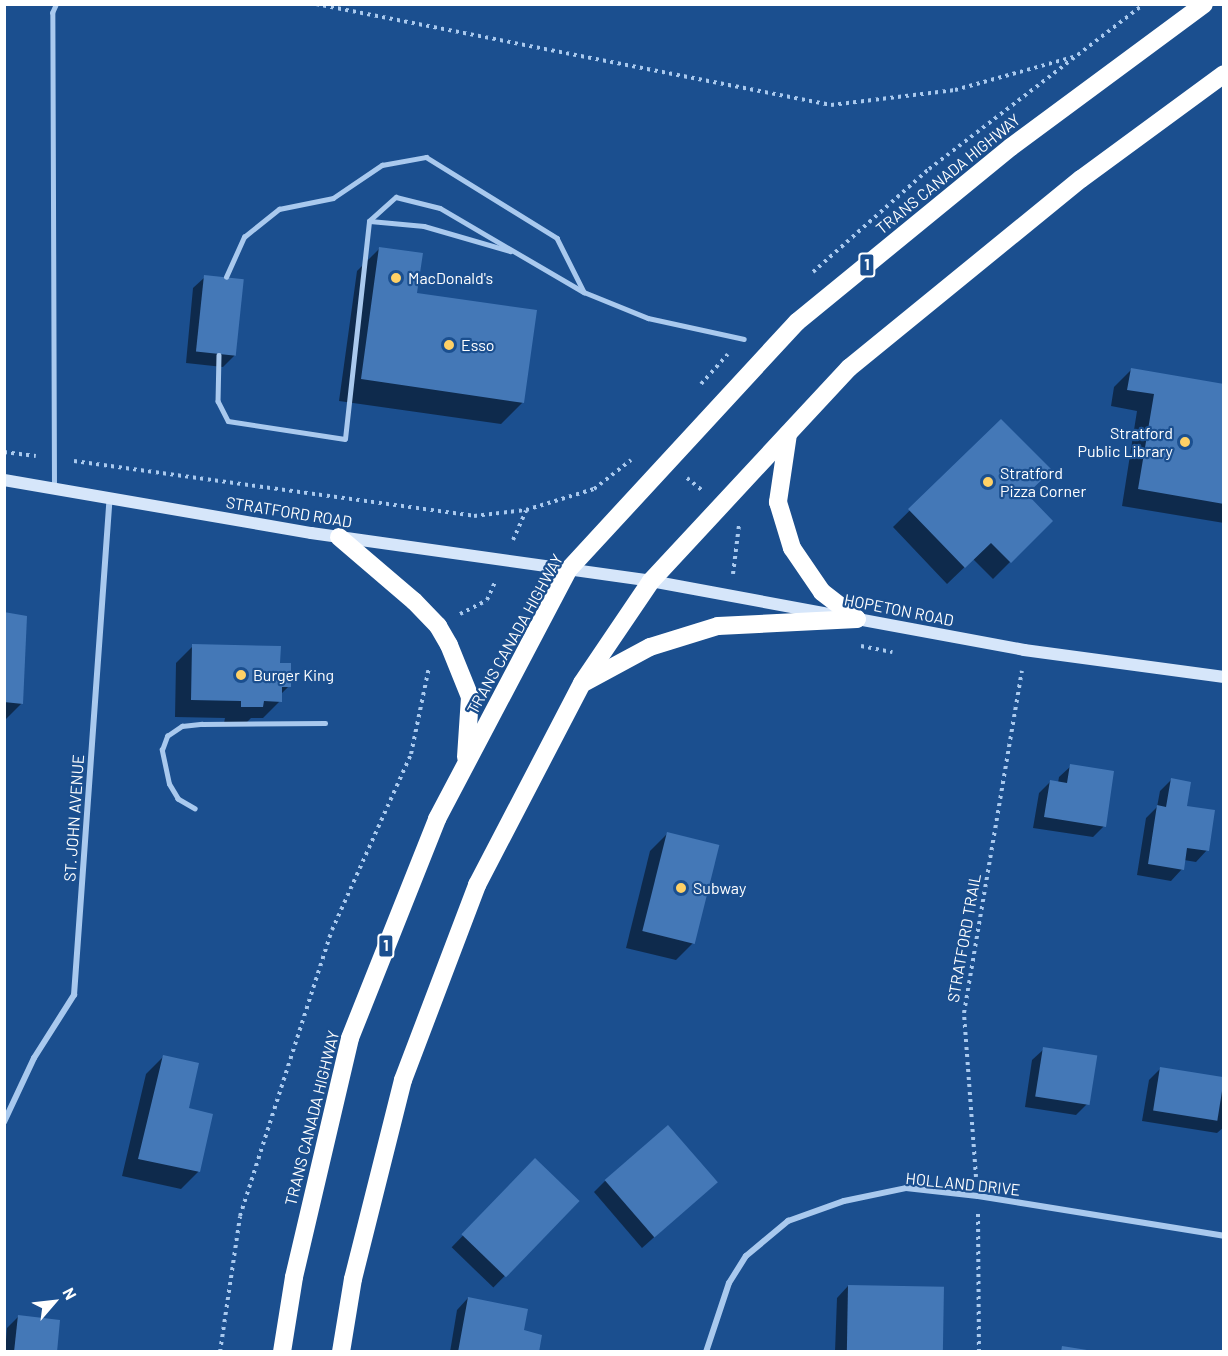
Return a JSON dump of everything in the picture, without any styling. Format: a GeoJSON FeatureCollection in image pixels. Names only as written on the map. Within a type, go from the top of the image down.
{"type":"FeatureCollection","features":[{"type":"Feature","properties":{"kind":"highway","name":"TRANS CANADA HIGHWAY"},"geometry":{"type":"LineString","coordinates":[[282,1352],[294,1277],[350,1038],[437,819],[569,569],[797,322],[1011,147],[1204,4]]}},
{"type":"Feature","properties":{"kind":"highway"},"geometry":{"type":"LineString","coordinates":[[341,1352],[353,1279],[403,1080],[477,885],[582,683],[651,581],[849,368],[1081,179],[1224,74]]}},
{"type":"Feature","properties":{"kind":"highway"},"geometry":{"type":"LineString","coordinates":[[788,434],[778,502],[792,548],[822,592],[856,619]]}},
{"type":"Feature","properties":{"kind":"highway"},"geometry":{"type":"LineString","coordinates":[[339,537],[414,601],[438,626],[449,645],[470,697],[466,763]]}},
{"type":"Feature","properties":{"kind":"highway"},"geometry":{"type":"LineString","coordinates":[[582,683],[650,647],[718,626],[856,619]]}},
{"type":"Feature","properties":{"kind":"main road","name":"STRATFORD ROAD"},"geometry":{"type":"LineString","coordinates":[[4,480],[339,537],[569,569]]}},
{"type":"Feature","properties":{"kind":"main road","name":"HOPETON ROAD"},"geometry":{"type":"LineString","coordinates":[[569,569],[651,581],[1024,650],[1224,677]]}},
{"type":"Feature","properties":{"kind":"street","name":"ST. JOHN AVENUE"},"geometry":{"type":"LineString","coordinates":[[4,1122],[34,1058],[74,995],[110,498]]}},
{"type":"Feature","properties":{"kind":"street","name":"HOLLAND DRIVE"},"geometry":{"type":"LineString","coordinates":[[706,1352],[729,1283],[746,1256],[788,1221],[844,1201],[906,1188],[978,1196],[1224,1236]]}},
{"type":"Feature","properties":{"kind":"lane"},"geometry":{"type":"LineString","coordinates":[[54,489],[52,13],[56,4]]}},
{"type":"Feature","properties":{"kind":"lane"},"geometry":{"type":"LineString","coordinates":[[226,277],[244,237],[279,209],[333,198],[382,165],[426,157],[557,238],[584,292]]}},
{"type":"Feature","properties":{"kind":"lane"},"geometry":{"type":"LineString","coordinates":[[219,355],[218,401],[228,421],[345,439],[369,221],[396,197],[440,208],[584,292],[648,318],[744,339]]}},
{"type":"Feature","properties":{"kind":"lane"},"geometry":{"type":"LineString","coordinates":[[369,221],[424,226],[519,254]]}},
{"type":"Feature","properties":{"kind":"lane"},"geometry":{"type":"LineString","coordinates":[[195,808],[178,799],[169,784],[162,750],[167,736],[182,726],[325,723]]}},
{"type":"Feature","properties":{"kind":"path"},"geometry":{"type":"LineString","coordinates":[[316,4],[831,105],[955,90],[1077,56]]}},
{"type":"Feature","properties":{"kind":"path"},"geometry":{"type":"LineString","coordinates":[[4,452],[474,516],[526,510],[594,489],[646,446],[722,506]]}},
{"type":"Feature","properties":{"kind":"path"},"geometry":{"type":"LineString","coordinates":[[220,1352],[240,1216],[332,930],[411,754],[438,626],[487,600],[504,561]]}},
{"type":"Feature","properties":{"kind":"path"},"geometry":{"type":"LineString","coordinates":[[849,644],[900,653]]}},
{"type":"Feature","properties":{"kind":"path","name":"STRATFORD TRAIL"},"geometry":{"type":"LineString","coordinates":[[979,1352],[978,1196],[964,1013],[1024,650]]}},
{"type":"Feature","properties":{"kind":"path"},"geometry":{"type":"LineString","coordinates":[[1010,673],[1021,675]]}},
{"type":"Feature","properties":{"kind":"building","name":"Esso"},"geometry":{"type":"Polygon","coordinates":[[[379,247],[423,253],[417,293],[537,310],[524,403],[361,379],[379,247]]]}},
{"type":"Feature","properties":{"kind":"building"},"geometry":{"type":"Polygon","coordinates":[[[204,275],[244,279],[236,356],[196,352],[204,275]]]}},
{"type":"Feature","properties":{"kind":"building","name":"Stratford Public Library"},"geometry":{"type":"Polygon","coordinates":[[[1131,368],[1224,384],[1224,504],[1138,489],[1154,394],[1127,390],[1131,368]]]}},
{"type":"Feature","properties":{"kind":"building","name":"Stratford Pizza Corner"},"geometry":{"type":"Polygon","coordinates":[[[1001,419],[1052,470],[1027,494],[1053,521],[1011,563],[991,543],[965,568],[908,509],[1001,419]]]}},
{"type":"Feature","properties":{"kind":"building"},"geometry":{"type":"Polygon","coordinates":[[[4,612],[27,616],[23,704],[4,702],[4,612]]]}},
{"type":"Feature","properties":{"kind":"building","name":"Burger King"},"geometry":{"type":"Polygon","coordinates":[[[192,644],[281,646],[280,663],[291,663],[291,687],[282,687],[282,702],[264,701],[263,707],[241,707],[241,701],[191,700],[192,644]]]}},
{"type":"Feature","properties":{"kind":"building"},"geometry":{"type":"Polygon","coordinates":[[[1070,764],[1114,771],[1106,827],[1044,817],[1050,780],[1067,783],[1070,764]]]}},
{"type":"Feature","properties":{"kind":"building"},"geometry":{"type":"Polygon","coordinates":[[[1171,778],[1191,782],[1187,806],[1215,810],[1209,851],[1187,848],[1184,870],[1148,864],[1157,805],[1166,807],[1171,778]]]}},
{"type":"Feature","properties":{"kind":"building","name":"Subway"},"geometry":{"type":"Polygon","coordinates":[[[667,832],[719,845],[695,944],[642,931],[667,832]]]}},
{"type":"Feature","properties":{"kind":"building"},"geometry":{"type":"Polygon","coordinates":[[[1043,1047],[1097,1056],[1090,1105],[1035,1096],[1043,1047]]]}},
{"type":"Feature","properties":{"kind":"building"},"geometry":{"type":"Polygon","coordinates":[[[163,1055],[199,1063],[189,1108],[213,1114],[200,1172],[138,1159],[163,1055]]]}},
{"type":"Feature","properties":{"kind":"building"},"geometry":{"type":"Polygon","coordinates":[[[1160,1067],[1224,1077],[1217,1121],[1153,1110],[1160,1067]]]}},
{"type":"Feature","properties":{"kind":"building"},"geometry":{"type":"Polygon","coordinates":[[[668,1125],[718,1182],[654,1237],[605,1180],[668,1125]]]}},
{"type":"Feature","properties":{"kind":"building"},"geometry":{"type":"Polygon","coordinates":[[[535,1158],[580,1201],[506,1277],[461,1234],[535,1158]]]}},
{"type":"Feature","properties":{"kind":"building"},"geometry":{"type":"Polygon","coordinates":[[[848,1285],[944,1287],[943,1352],[847,1350],[848,1285]]]}},
{"type":"Feature","properties":{"kind":"building"},"geometry":{"type":"Polygon","coordinates":[[[468,1297],[528,1309],[524,1330],[542,1335],[539,1352],[458,1352],[468,1297]]]}},
{"type":"Feature","properties":{"kind":"building"},"geometry":{"type":"Polygon","coordinates":[[[18,1315],[60,1320],[57,1352],[14,1352],[18,1315]]]}},
{"type":"Feature","properties":{"kind":"building"},"geometry":{"type":"Polygon","coordinates":[[[1062,1346],[1087,1350],[1087,1352],[1061,1352],[1062,1346]]]}},
{"type":"Feature","properties":{"kind":"place","name":"MacDonald's"},"geometry":{"type":"Point","coordinates":[396,278]}},
{"type":"Feature","properties":{"kind":"place","name":"Esso"},"geometry":{"type":"Point","coordinates":[449,345]}},
{"type":"Feature","properties":{"kind":"place","name":"Stratford Public Library"},"geometry":{"type":"Point","coordinates":[1185,442]}},
{"type":"Feature","properties":{"kind":"place","name":"Stratford Pizza Corner"},"geometry":{"type":"Point","coordinates":[988,482]}},
{"type":"Feature","properties":{"kind":"place","name":"Burger King"},"geometry":{"type":"Point","coordinates":[241,675]}},
{"type":"Feature","properties":{"kind":"place","name":"Subway"},"geometry":{"type":"Point","coordinates":[681,888]}}]}
